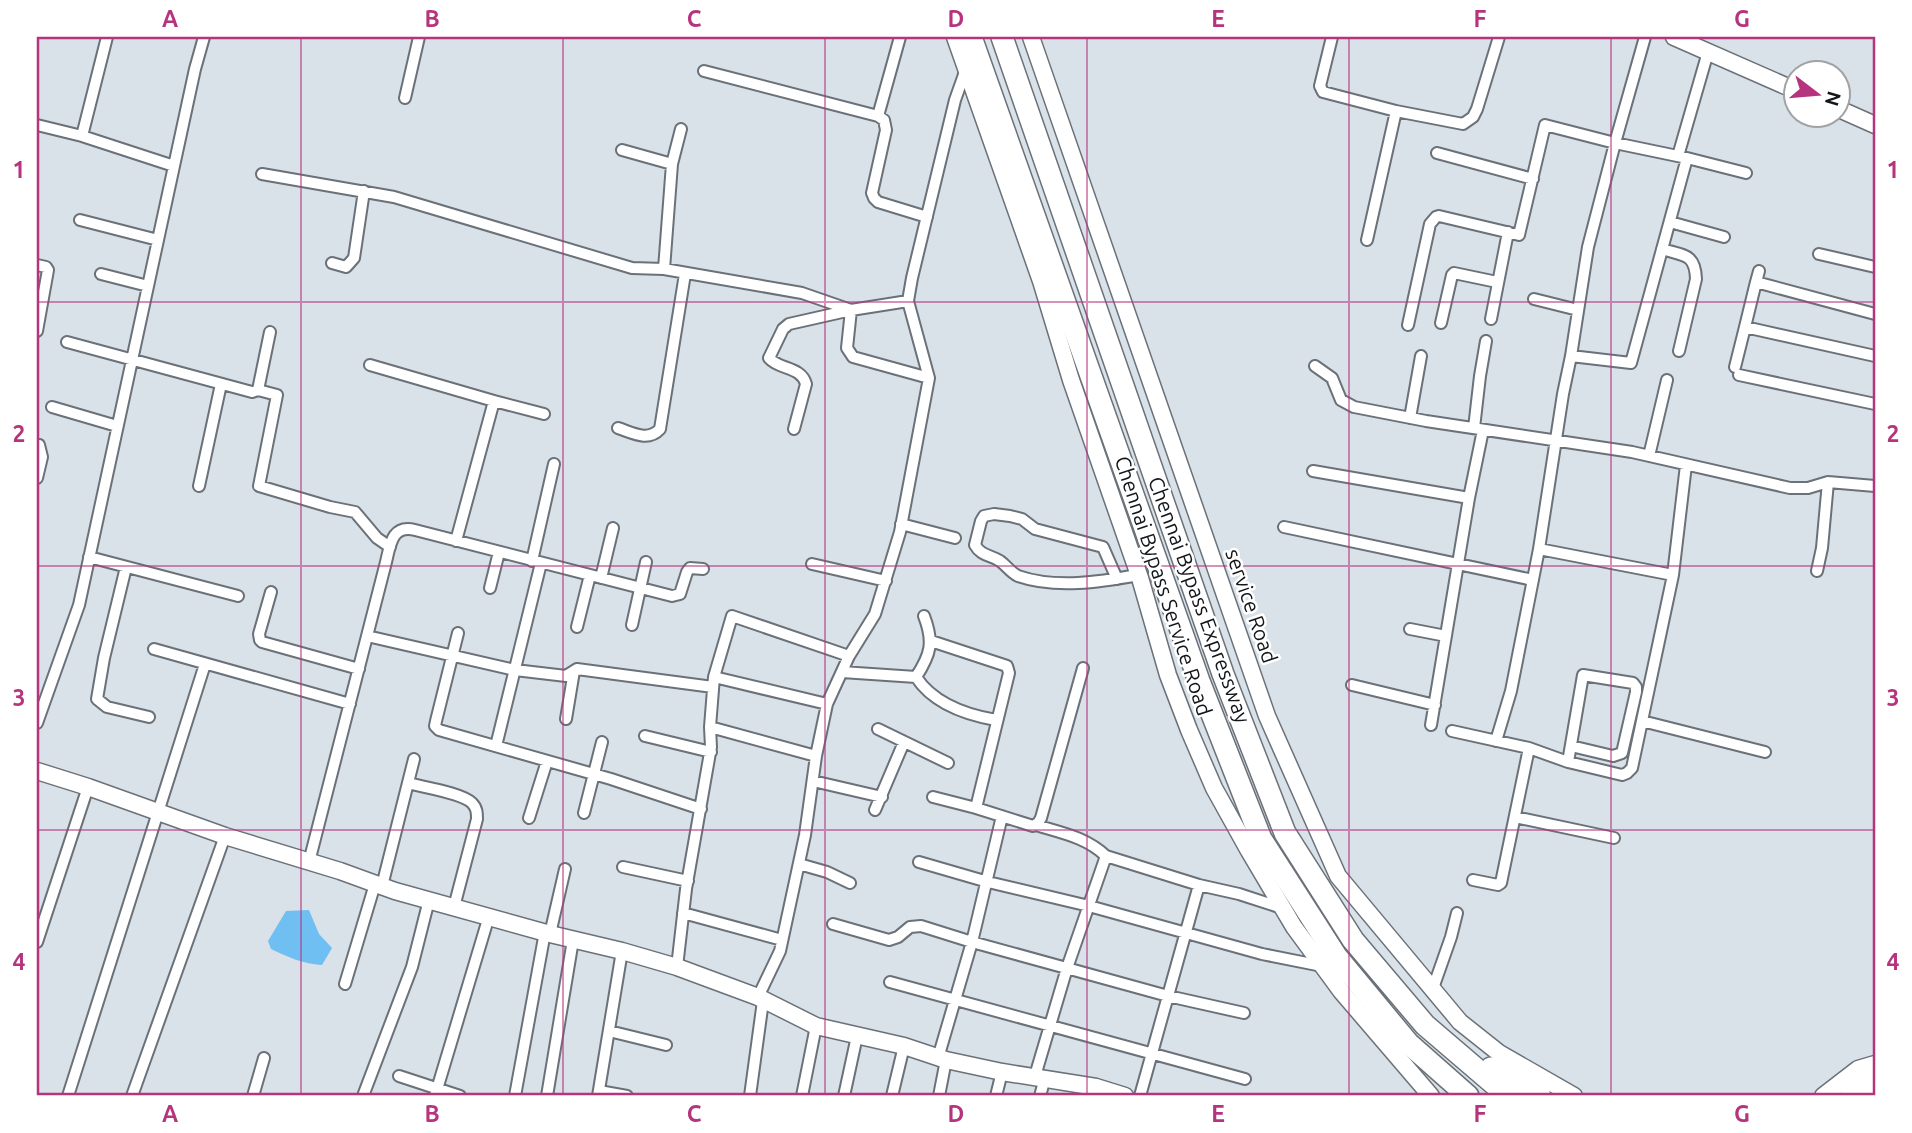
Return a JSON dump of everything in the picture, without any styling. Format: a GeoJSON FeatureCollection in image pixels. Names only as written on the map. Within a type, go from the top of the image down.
{"type":"FeatureCollection","features":[{"type":"Feature","properties":{"kind":"highway","name":"Chennai Bypass Expressway"},"geometry":{"type":"LineString","coordinates":[[971,37],[1199,681],[1261,839],[1336,956],[1408,1043],[1468,1096]]}},
{"type":"Feature","properties":{"kind":"highway","name":"Chennai Bypass Expressway"},"geometry":{"type":"LineString","coordinates":[[1002,37],[1223,674],[1285,833],[1353,940],[1425,1025],[1508,1096]]}},
{"type":"Feature","properties":{"kind":"highway"},"geometry":{"type":"LineString","coordinates":[[1425,1025],[1510,1080],[1540,1096]]}},
{"type":"Feature","properties":{"kind":"highway"},"geometry":{"type":"LineString","coordinates":[[1850,1096],[1864,1085],[1867,1076]]}},
{"type":"Feature","properties":{"kind":"street"},"geometry":{"type":"LineString","coordinates":[[82,136],[107,37]]}},
{"type":"Feature","properties":{"kind":"street"},"geometry":{"type":"LineString","coordinates":[[37,723],[79,605],[204,37]]}},
{"type":"Feature","properties":{"kind":"street"},"geometry":{"type":"LineString","coordinates":[[405,98],[419,37]]}},
{"type":"Feature","properties":{"kind":"street"},"geometry":{"type":"LineString","coordinates":[[878,116],[900,37]]}},
{"type":"Feature","properties":{"kind":"street","name":"Chennai Bypass Service Road"},"geometry":{"type":"LineString","coordinates":[[954,37],[1041,281],[1071,380],[1138,575],[1168,675],[1214,788],[1294,927],[1341,991],[1431,1096]]}},
{"type":"Feature","properties":{"kind":"street","name":"service Road"},"geometry":{"type":"LineString","coordinates":[[1031,37],[1268,716],[1338,876],[1460,1022],[1500,1053],[1574,1096]]}},
{"type":"Feature","properties":{"kind":"street"},"geometry":{"type":"LineString","coordinates":[[1332,37],[1320,86],[1323,92],[1396,111],[1463,124],[1474,117],[1499,37]]}},
{"type":"Feature","properties":{"kind":"street"},"geometry":{"type":"LineString","coordinates":[[1496,741],[1511,691],[1539,548],[1588,247],[1645,37]]}},
{"type":"Feature","properties":{"kind":"street"},"geometry":{"type":"LineString","coordinates":[[1674,37],[1783,85]]}},
{"type":"Feature","properties":{"kind":"street"},"geometry":{"type":"LineString","coordinates":[[1571,356],[1631,363],[1670,222],[1708,52]]}},
{"type":"Feature","properties":{"kind":"street"},"geometry":{"type":"LineString","coordinates":[[750,1096],[761,999],[780,951],[805,835],[816,756],[827,704],[849,656],[875,614],[901,524],[929,378],[908,302],[955,100],[966,69]]}},
{"type":"Feature","properties":{"kind":"street"},"geometry":{"type":"LineString","coordinates":[[704,71],[878,116],[884,120],[886,130],[872,193],[874,198],[878,202],[927,217]]}},
{"type":"Feature","properties":{"kind":"street"},"geometry":{"type":"LineString","coordinates":[[1367,240],[1396,111]]}},
{"type":"Feature","properties":{"kind":"street"},"geometry":{"type":"LineString","coordinates":[[1853,115],[1875,125]]}},
{"type":"Feature","properties":{"kind":"street"},"geometry":{"type":"LineString","coordinates":[[37,125],[82,136],[174,166]]}},
{"type":"Feature","properties":{"kind":"street"},"geometry":{"type":"LineString","coordinates":[[1408,325],[1430,224],[1436,217],[1519,234],[1545,125],[1746,173]]}},
{"type":"Feature","properties":{"kind":"street"},"geometry":{"type":"LineString","coordinates":[[664,270],[672,164],[681,129]]}},
{"type":"Feature","properties":{"kind":"street"},"geometry":{"type":"LineString","coordinates":[[622,150],[672,164]]}},
{"type":"Feature","properties":{"kind":"street"},"geometry":{"type":"LineString","coordinates":[[1437,153],[1533,178]]}},
{"type":"Feature","properties":{"kind":"street"},"geometry":{"type":"LineString","coordinates":[[262,174],[394,197],[632,268],[664,270],[802,293],[851,310]]}},
{"type":"Feature","properties":{"kind":"street"},"geometry":{"type":"LineString","coordinates":[[332,263],[346,267],[354,258],[365,191]]}},
{"type":"Feature","properties":{"kind":"street"},"geometry":{"type":"LineString","coordinates":[[80,220],[158,240]]}},
{"type":"Feature","properties":{"kind":"street"},"geometry":{"type":"LineString","coordinates":[[1670,222],[1724,237]]}},
{"type":"Feature","properties":{"kind":"street"},"geometry":{"type":"LineString","coordinates":[[1491,319],[1508,232]]}},
{"type":"Feature","properties":{"kind":"street"},"geometry":{"type":"LineString","coordinates":[[1662,249],[1688,257],[1696,269],[1679,351]]}},
{"type":"Feature","properties":{"kind":"street"},"geometry":{"type":"LineString","coordinates":[[1819,254],[1875,267]]}},
{"type":"Feature","properties":{"kind":"street"},"geometry":{"type":"LineString","coordinates":[[37,265],[48,270],[37,331]]}},
{"type":"Feature","properties":{"kind":"street"},"geometry":{"type":"LineString","coordinates":[[1441,323],[1451,275],[1454,273],[1497,282]]}},
{"type":"Feature","properties":{"kind":"street"},"geometry":{"type":"LineString","coordinates":[[101,274],[148,286]]}},
{"type":"Feature","properties":{"kind":"street"},"geometry":{"type":"LineString","coordinates":[[618,428],[648,437],[660,429],[685,274]]}},
{"type":"Feature","properties":{"kind":"street"},"geometry":{"type":"LineString","coordinates":[[1875,314],[1757,277],[1737,371],[1875,404]]}},
{"type":"Feature","properties":{"kind":"street"},"geometry":{"type":"LineString","coordinates":[[1534,299],[1578,310]]}},
{"type":"Feature","properties":{"kind":"street"},"geometry":{"type":"LineString","coordinates":[[794,429],[806,390],[804,377],[775,364],[769,358],[783,329],[789,324],[851,310],[908,302]]}},
{"type":"Feature","properties":{"kind":"street"},"geometry":{"type":"LineString","coordinates":[[851,310],[846,348],[853,357],[929,378]]}},
{"type":"Feature","properties":{"kind":"street"},"geometry":{"type":"LineString","coordinates":[[1745,327],[1875,356]]}},
{"type":"Feature","properties":{"kind":"street"},"geometry":{"type":"LineString","coordinates":[[258,390],[270,332]]}},
{"type":"Feature","properties":{"kind":"street"},"geometry":{"type":"LineString","coordinates":[[1431,725],[1469,498],[1478,429],[1480,376],[1486,341]]}},
{"type":"Feature","properties":{"kind":"street"},"geometry":{"type":"LineString","coordinates":[[67,342],[252,393],[258,390],[277,395],[259,486],[355,512],[377,538],[390,547]]}},
{"type":"Feature","properties":{"kind":"street"},"geometry":{"type":"LineString","coordinates":[[1410,418],[1421,356]]}},
{"type":"Feature","properties":{"kind":"street"},"geometry":{"type":"LineString","coordinates":[[370,365],[544,414]]}},
{"type":"Feature","properties":{"kind":"street"},"geometry":{"type":"LineString","coordinates":[[1315,366],[1332,378],[1341,400],[1349,406],[1649,456],[1790,488],[1808,488],[1828,482],[1875,486]]}},
{"type":"Feature","properties":{"kind":"street"},"geometry":{"type":"LineString","coordinates":[[1649,456],[1667,380]]}},
{"type":"Feature","properties":{"kind":"street"},"geometry":{"type":"LineString","coordinates":[[199,486],[221,384]]}},
{"type":"Feature","properties":{"kind":"street"},"geometry":{"type":"LineString","coordinates":[[456,541],[494,401]]}},
{"type":"Feature","properties":{"kind":"street"},"geometry":{"type":"LineString","coordinates":[[52,407],[117,426]]}},
{"type":"Feature","properties":{"kind":"street"},"geometry":{"type":"LineString","coordinates":[[37,445],[42,457],[37,478]]}},
{"type":"Feature","properties":{"kind":"street"},"geometry":{"type":"LineString","coordinates":[[496,746],[514,670],[554,464]]}},
{"type":"Feature","properties":{"kind":"street"},"geometry":{"type":"LineString","coordinates":[[1452,731],[1529,748],[1568,762],[1622,775],[1632,768],[1673,575],[1686,465]]}},
{"type":"Feature","properties":{"kind":"street"},"geometry":{"type":"LineString","coordinates":[[1313,471],[1469,498]]}},
{"type":"Feature","properties":{"kind":"street"},"geometry":{"type":"LineString","coordinates":[[1817,571],[1822,548],[1828,482]]}},
{"type":"Feature","properties":{"kind":"street"},"geometry":{"type":"LineString","coordinates":[[1117,579],[1103,547],[1035,529],[1022,519],[1010,516],[994,514],[984,516],[981,521],[975,545],[978,551],[999,560],[1018,576],[1065,583],[1117,579],[1138,575]]}},
{"type":"Feature","properties":{"kind":"street"},"geometry":{"type":"LineString","coordinates":[[901,524],[955,538]]}},
{"type":"Feature","properties":{"kind":"street"},"geometry":{"type":"LineString","coordinates":[[1284,527],[1533,580]]}},
{"type":"Feature","properties":{"kind":"street"},"geometry":{"type":"LineString","coordinates":[[309,862],[390,547],[395,533],[400,529],[407,528],[677,596],[682,591],[690,568],[703,569]]}},
{"type":"Feature","properties":{"kind":"street"},"geometry":{"type":"LineString","coordinates":[[577,627],[613,528]]}},
{"type":"Feature","properties":{"kind":"street"},"geometry":{"type":"LineString","coordinates":[[1539,548],[1673,575]]}},
{"type":"Feature","properties":{"kind":"street"},"geometry":{"type":"LineString","coordinates":[[490,588],[499,552]]}},
{"type":"Feature","properties":{"kind":"street"},"geometry":{"type":"LineString","coordinates":[[89,557],[238,596]]}},
{"type":"Feature","properties":{"kind":"street"},"geometry":{"type":"LineString","coordinates":[[632,625],[646,562]]}},
{"type":"Feature","properties":{"kind":"street"},"geometry":{"type":"LineString","coordinates":[[812,564],[886,581]]}},
{"type":"Feature","properties":{"kind":"street"},"geometry":{"type":"LineString","coordinates":[[126,567],[101,670],[97,699],[107,707],[149,717]]}},
{"type":"Feature","properties":{"kind":"street"},"geometry":{"type":"LineString","coordinates":[[271,592],[259,634],[262,642],[359,669]]}},
{"type":"Feature","properties":{"kind":"street"},"geometry":{"type":"LineString","coordinates":[[677,967],[688,881],[711,752],[713,682],[732,616],[849,656]]}},
{"type":"Feature","properties":{"kind":"street"},"geometry":{"type":"LineString","coordinates":[[916,677],[927,662],[931,641],[924,616]]}},
{"type":"Feature","properties":{"kind":"street"},"geometry":{"type":"LineString","coordinates":[[1410,629],[1447,636]]}},
{"type":"Feature","properties":{"kind":"street"},"geometry":{"type":"LineString","coordinates":[[458,633],[435,726],[439,730],[701,809]]}},
{"type":"Feature","properties":{"kind":"street"},"geometry":{"type":"LineString","coordinates":[[367,636],[514,670],[566,676],[577,670],[713,682],[827,704]]}},
{"type":"Feature","properties":{"kind":"street"},"geometry":{"type":"LineString","coordinates":[[931,641],[1007,666],[1009,673],[975,808]]}},
{"type":"Feature","properties":{"kind":"street"},"geometry":{"type":"LineString","coordinates":[[154,649],[350,704]]}},
{"type":"Feature","properties":{"kind":"street"},"geometry":{"type":"LineString","coordinates":[[68,1096],[205,664]]}},
{"type":"Feature","properties":{"kind":"street"},"geometry":{"type":"LineString","coordinates":[[1036,825],[1041,818],[1083,667]]}},
{"type":"Feature","properties":{"kind":"street"},"geometry":{"type":"LineString","coordinates":[[566,719],[574,671]]}},
{"type":"Feature","properties":{"kind":"street"},"geometry":{"type":"LineString","coordinates":[[842,672],[916,677]]}},
{"type":"Feature","properties":{"kind":"street"},"geometry":{"type":"LineString","coordinates":[[1568,762],[1580,680],[1583,675],[1633,683],[1636,692],[1622,753],[1613,756],[1571,746]]}},
{"type":"Feature","properties":{"kind":"street"},"geometry":{"type":"LineString","coordinates":[[916,677],[920,683],[953,707],[974,716],[996,720]]}},
{"type":"Feature","properties":{"kind":"street"},"geometry":{"type":"LineString","coordinates":[[1352,685],[1435,705]]}},
{"type":"Feature","properties":{"kind":"street"},"geometry":{"type":"LineString","coordinates":[[1642,721],[1765,752]]}},
{"type":"Feature","properties":{"kind":"street"},"geometry":{"type":"LineString","coordinates":[[710,727],[816,756]]}},
{"type":"Feature","properties":{"kind":"street"},"geometry":{"type":"LineString","coordinates":[[878,729],[948,763]]}},
{"type":"Feature","properties":{"kind":"street"},"geometry":{"type":"LineString","coordinates":[[645,736],[711,752]]}},
{"type":"Feature","properties":{"kind":"street"},"geometry":{"type":"LineString","coordinates":[[584,813],[602,742]]}},
{"type":"Feature","properties":{"kind":"street"},"geometry":{"type":"LineString","coordinates":[[876,810],[904,742]]}},
{"type":"Feature","properties":{"kind":"street"},"geometry":{"type":"LineString","coordinates":[[1473,880],[1498,885],[1501,883],[1529,748]]}},
{"type":"Feature","properties":{"kind":"street"},"geometry":{"type":"LineString","coordinates":[[345,984],[379,885],[414,759]]}},
{"type":"Feature","properties":{"kind":"street"},"geometry":{"type":"LineString","coordinates":[[529,818],[547,761]]}},
{"type":"Feature","properties":{"kind":"street"},"geometry":{"type":"LineString","coordinates":[[37,771],[225,836],[379,885],[677,967],[761,999],[816,1026],[904,1046],[942,1059],[1125,1096]]}},
{"type":"Feature","properties":{"kind":"street"},"geometry":{"type":"LineString","coordinates":[[813,781],[882,797]]}},
{"type":"Feature","properties":{"kind":"street"},"geometry":{"type":"LineString","coordinates":[[408,783],[464,797],[477,810],[454,907]]}},
{"type":"Feature","properties":{"kind":"street"},"geometry":{"type":"LineString","coordinates":[[37,942],[88,787]]}},
{"type":"Feature","properties":{"kind":"street"},"geometry":{"type":"LineString","coordinates":[[933,797],[1078,837],[1094,845],[1106,856],[1282,908]]}},
{"type":"Feature","properties":{"kind":"street"},"geometry":{"type":"LineString","coordinates":[[939,1096],[942,1059],[988,882],[1002,816]]}},
{"type":"Feature","properties":{"kind":"street"},"geometry":{"type":"LineString","coordinates":[[1515,817],[1614,838]]}},
{"type":"Feature","properties":{"kind":"street"},"geometry":{"type":"LineString","coordinates":[[132,1096],[225,836]]}},
{"type":"Feature","properties":{"kind":"street"},"geometry":{"type":"LineString","coordinates":[[1040,1096],[1040,1077],[1050,1026],[1106,856]]}},
{"type":"Feature","properties":{"kind":"street"},"geometry":{"type":"LineString","coordinates":[[799,863],[850,883]]}},
{"type":"Feature","properties":{"kind":"street"},"geometry":{"type":"LineString","coordinates":[[919,863],[1262,954],[1322,966]]}},
{"type":"Feature","properties":{"kind":"street"},"geometry":{"type":"LineString","coordinates":[[623,867],[688,881]]}},
{"type":"Feature","properties":{"kind":"street"},"geometry":{"type":"LineString","coordinates":[[515,1096],[548,933],[565,869]]}},
{"type":"Feature","properties":{"kind":"street"},"geometry":{"type":"LineString","coordinates":[[1140,1096],[1199,885]]}},
{"type":"Feature","properties":{"kind":"street"},"geometry":{"type":"LineString","coordinates":[[363,1096],[412,967],[429,900]]}},
{"type":"Feature","properties":{"kind":"street"},"geometry":{"type":"LineString","coordinates":[[684,913],[782,940]]}},
{"type":"Feature","properties":{"kind":"street"},"geometry":{"type":"LineString","coordinates":[[1433,991],[1457,913]]}},
{"type":"Feature","properties":{"kind":"street"},"geometry":{"type":"LineString","coordinates":[[436,1092],[489,916]]}},
{"type":"Feature","properties":{"kind":"street"},"geometry":{"type":"LineString","coordinates":[[833,925],[889,940],[898,937],[910,927],[921,926],[1168,996],[1244,1013]]}},
{"type":"Feature","properties":{"kind":"street"},"geometry":{"type":"LineString","coordinates":[[547,1096],[573,940]]}},
{"type":"Feature","properties":{"kind":"street"},"geometry":{"type":"LineString","coordinates":[[622,951],[598,1093],[627,1096]]}},
{"type":"Feature","properties":{"kind":"street"},"geometry":{"type":"LineString","coordinates":[[890,982],[1245,1079]]}},
{"type":"Feature","properties":{"kind":"street"},"geometry":{"type":"LineString","coordinates":[[802,1096],[816,1026]]}},
{"type":"Feature","properties":{"kind":"street"},"geometry":{"type":"LineString","coordinates":[[609,1031],[666,1045]]}},
{"type":"Feature","properties":{"kind":"street"},"geometry":{"type":"LineString","coordinates":[[844,1096],[857,1036]]}},
{"type":"Feature","properties":{"kind":"street"},"geometry":{"type":"LineString","coordinates":[[892,1096],[904,1046]]}},
{"type":"Feature","properties":{"kind":"street"},"geometry":{"type":"LineString","coordinates":[[253,1096],[264,1058]]}},
{"type":"Feature","properties":{"kind":"street"},"geometry":{"type":"LineString","coordinates":[[1823,1096],[1867,1076],[1875,1064]]}},
{"type":"Feature","properties":{"kind":"street"},"geometry":{"type":"LineString","coordinates":[[996,1096],[1002,1072]]}},
{"type":"Feature","properties":{"kind":"street"},"geometry":{"type":"LineString","coordinates":[[399,1076],[436,1092],[460,1096]]}},
{"type":"Feature","properties":{"kind":"water"},"geometry":{"type":"Polygon","coordinates":[[[309,910],[319,934],[332,948],[322,965],[283,955],[271,949],[268,941],[286,911],[309,910]]]}}]}
